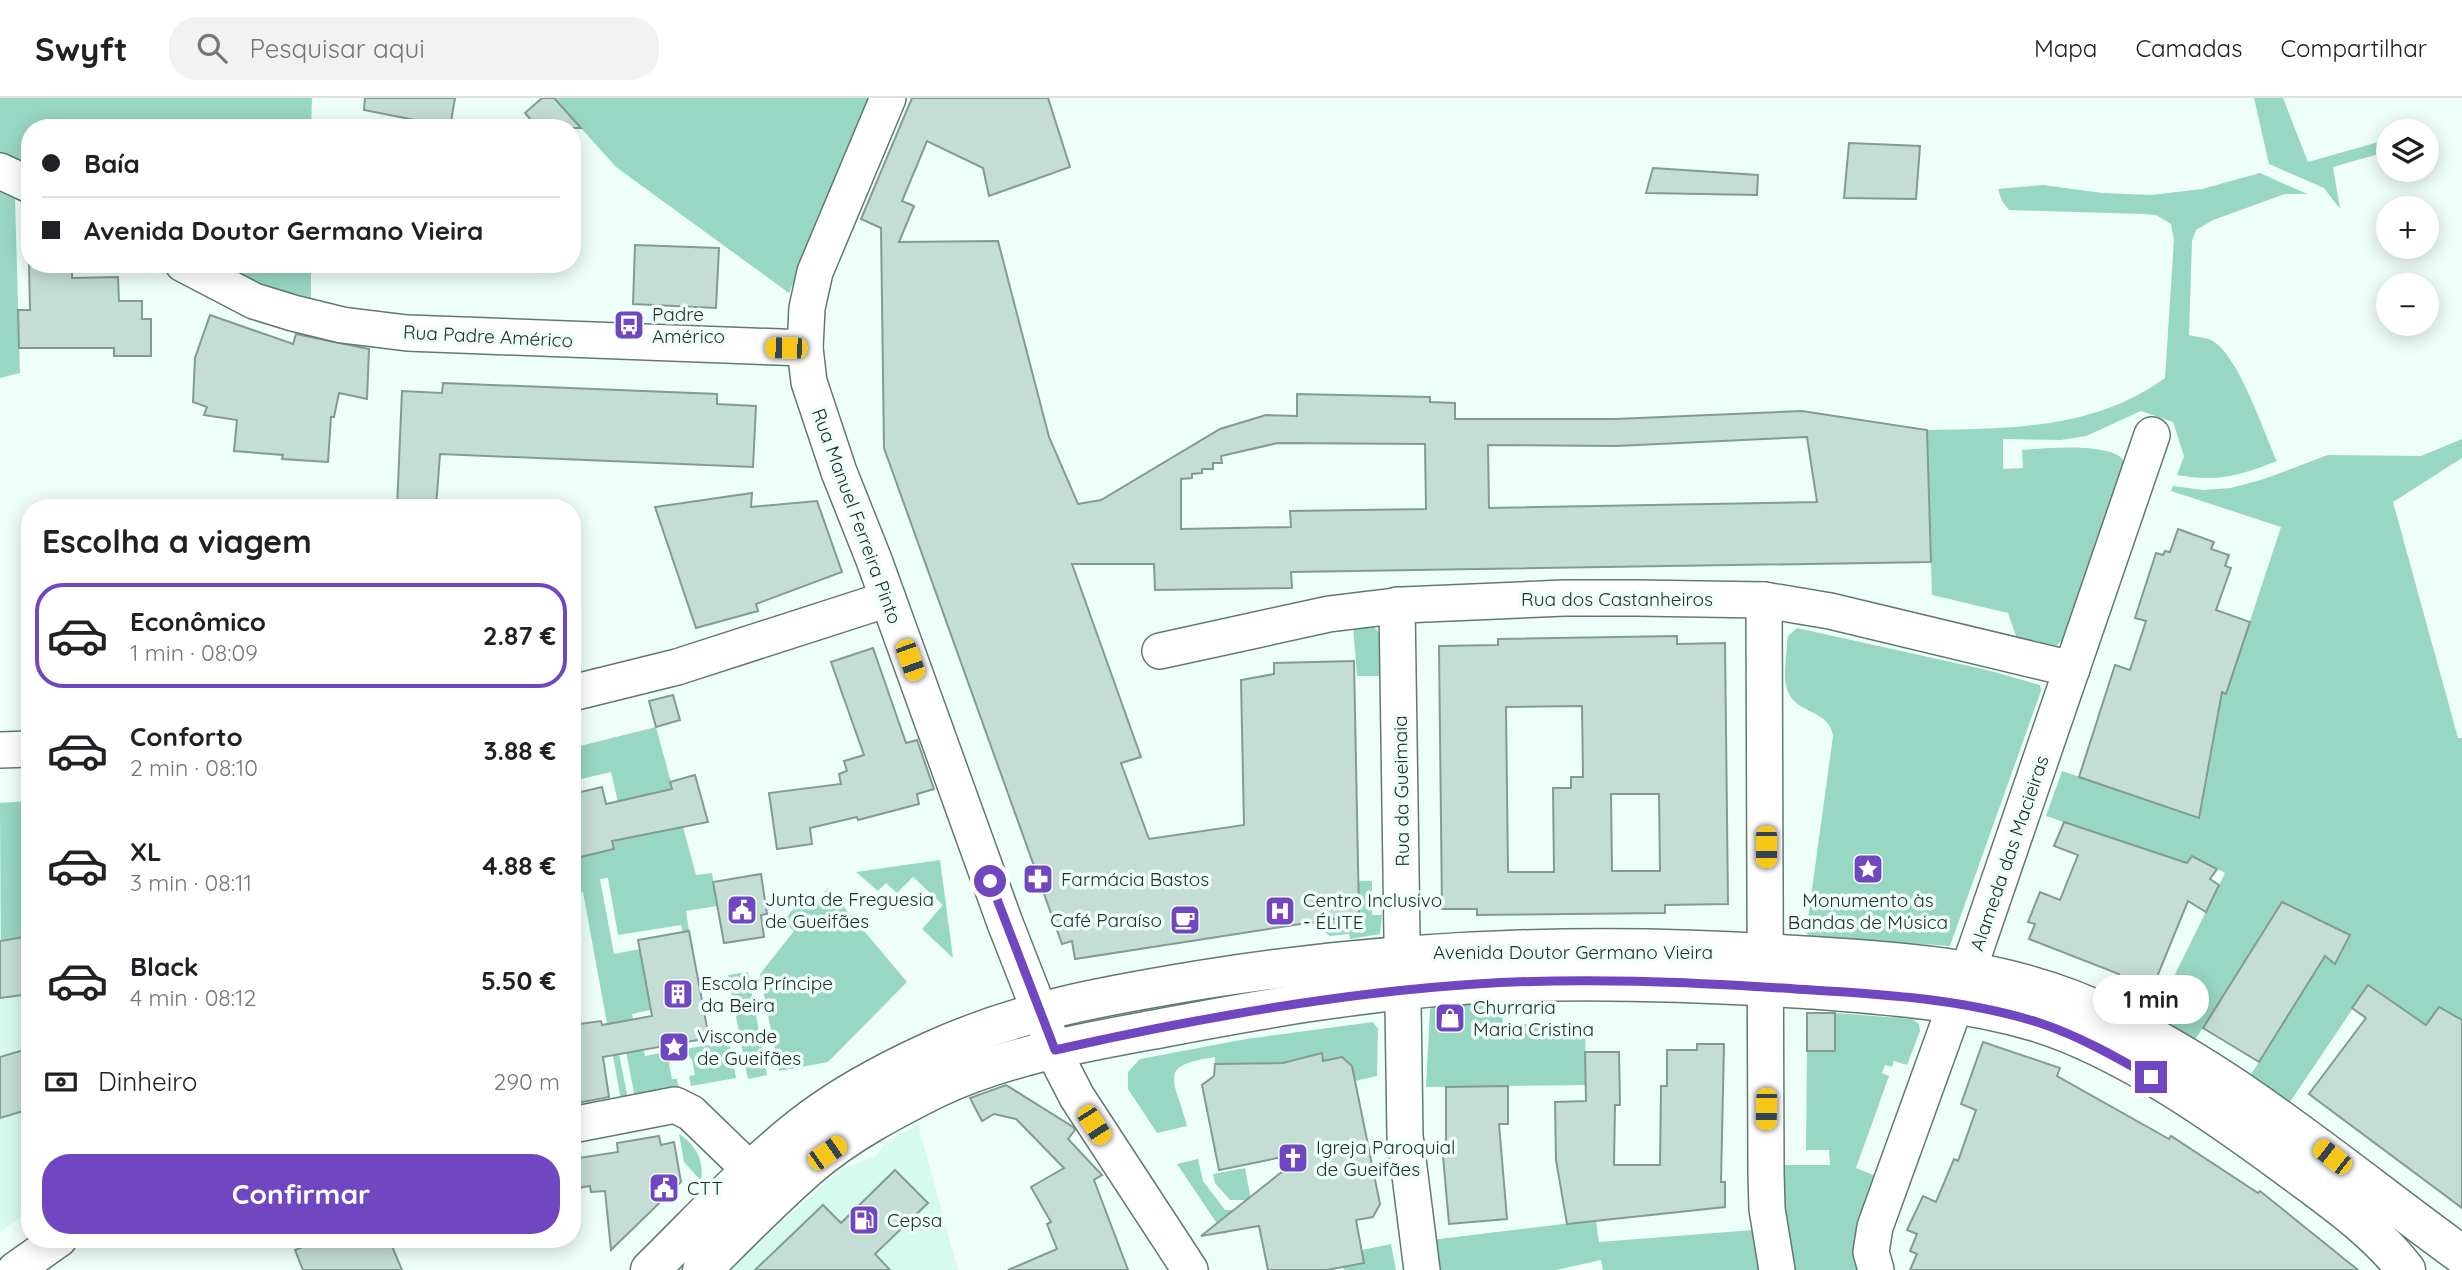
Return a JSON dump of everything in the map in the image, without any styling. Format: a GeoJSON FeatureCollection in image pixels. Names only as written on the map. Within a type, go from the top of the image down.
{"type":"FeatureCollection","features":[{"type":"Feature","properties":{"kind":"main road","name":"Avenida Doutor Germano Vieira"},"geometry":{"type":"LineString","coordinates":[[702,1270],[804,1124],[873,1081],[967,1035],[1040,1010],[1117,994],[1241,974],[1404,972],[1533,982],[1767,970],[1962,987],[2017,981],[2070,999],[2162,1044],[2284,1122],[2462,1255]]}},
{"type":"Feature","properties":{"kind":"main road","name":"Avenida Doutor Germano Vieira"},"geometry":{"type":"LineString","coordinates":[[650,1270],[764,1184],[819,1159],[897,1109],[986,1068],[1055,1050],[1240,1013],[1404,972]]}},
{"type":"Feature","properties":{"kind":"main road","name":"Avenida Doutor Germano Vieira"},"geometry":{"type":"LineString","coordinates":[[1962,987],[2080,1039],[2151,1077],[2258,1146],[2322,1192],[2382,1243],[2406,1270]]}},
{"type":"Feature","properties":{"kind":"street","name":"Rua Manuel Ferreira Pinto"},"geometry":{"type":"LineString","coordinates":[[888,98],[815,272],[807,308],[805,348],[809,382],[829,444],[1005,923],[1055,1050],[1077,1097],[1189,1270]]}},
{"type":"Feature","properties":{"kind":"street"},"geometry":{"type":"LineString","coordinates":[[0,171],[21,181]]}},
{"type":"Feature","properties":{"kind":"street","name":"Rua Padre Américo"},"geometry":{"type":"LineString","coordinates":[[200,273],[254,301],[342,325],[407,333],[805,348]]}},
{"type":"Feature","properties":{"kind":"street","name":"Alameda das Macieiras"},"geometry":{"type":"LineString","coordinates":[[1876,1270],[1871,1252],[1875,1227],[1962,987],[2152,435]]}},
{"type":"Feature","properties":{"kind":"street","name":"Rua dos Castanheiros"},"geometry":{"type":"LineString","coordinates":[[1160,651],[1329,614],[1397,605],[1564,598],[1764,600],[1869,620],[2072,669]]}},
{"type":"Feature","properties":{"kind":"street"},"geometry":{"type":"LineString","coordinates":[[581,691],[677,667],[888,599]]}},
{"type":"Feature","properties":{"kind":"street"},"geometry":{"type":"LineString","coordinates":[[1764,600],[1767,1209],[1777,1270]]}},
{"type":"Feature","properties":{"kind":"street","name":"Rua da Gueimaia"},"geometry":{"type":"LineString","coordinates":[[1397,605],[1405,1136],[1422,1270]]}},
{"type":"Feature","properties":{"kind":"street"},"geometry":{"type":"LineString","coordinates":[[0,750],[21,749]]}},
{"type":"Feature","properties":{"kind":"street"},"geometry":{"type":"LineString","coordinates":[[581,1123],[675,1105],[691,1114],[764,1184]]}},
{"type":"Feature","properties":{"kind":"street"},"geometry":{"type":"LineString","coordinates":[[15,1270],[46,1248]]}},
{"type":"Feature","properties":{"kind":"shaded area"},"geometry":{"type":"Polygon","coordinates":[[[21,802],[21,1217],[0,1232],[0,803],[21,802]]]}},
{"type":"Feature","properties":{"kind":"shaded area","name":"Cepsa"},"geometry":{"type":"Polygon","coordinates":[[[918,1125],[958,1270],[730,1270],[839,1170],[877,1155],[886,1143],[918,1125]]]}},
{"type":"Feature","properties":{"kind":"green space"},"geometry":{"type":"Polygon","coordinates":[[[0,98],[312,98],[311,119],[21,119],[21,166],[0,156],[0,98]]]}},
{"type":"Feature","properties":{"kind":"green space"},"geometry":{"type":"Polygon","coordinates":[[[554,98],[872,98],[789,293],[616,167],[581,128],[581,119],[573,119],[554,98]]]}},
{"type":"Feature","properties":{"kind":"green space"},"geometry":{"type":"Polygon","coordinates":[[[2254,98],[2283,98],[2308,162],[2376,143],[2376,155],[2333,167],[2340,209],[2324,188],[2269,164],[2254,98]]]}},
{"type":"Feature","properties":{"kind":"green space"},"geometry":{"type":"Polygon","coordinates":[[[2260,173],[2307,194],[2285,194],[2213,220],[2196,230],[2192,241],[2189,335],[2211,340],[2231,360],[2277,461],[2217,478],[2177,475],[2184,456],[2173,422],[2141,411],[2086,436],[2061,440],[2003,439],[2003,469],[2023,468],[2022,450],[2045,448],[2102,450],[2122,458],[2124,463],[2066,636],[2056,646],[2016,636],[2008,613],[1932,595],[1927,430],[2020,427],[2081,417],[2138,395],[2165,378],[2174,240],[2171,224],[2156,215],[2009,210],[1998,189],[2043,185],[2102,193],[2151,195],[2202,189],[2260,173]]]}},
{"type":"Feature","properties":{"kind":"green space"},"geometry":{"type":"Polygon","coordinates":[[[0,192],[15,199],[20,373],[0,378],[0,192]]]}},
{"type":"Feature","properties":{"kind":"green space"},"geometry":{"type":"Polygon","coordinates":[[[236,273],[311,273],[311,302],[265,288],[236,273]]]}},
{"type":"Feature","properties":{"kind":"green space"},"geometry":{"type":"Polygon","coordinates":[[[2462,439],[2462,458],[2393,502],[2458,738],[2462,738],[2462,1031],[2426,1025],[2368,986],[2290,1102],[2250,1076],[2325,956],[2335,963],[2350,935],[2282,902],[2195,1040],[2154,1017],[2225,873],[2192,856],[2186,864],[2046,816],[2062,771],[2199,817],[2222,692],[2226,693],[2281,527],[2171,491],[2173,486],[2203,490],[2231,488],[2264,479],[2328,455],[2421,456],[2462,439]]]}},
{"type":"Feature","properties":{"kind":"green space"},"geometry":{"type":"Polygon","coordinates":[[[1371,625],[1381,634],[1383,676],[1357,676],[1353,626],[1371,625]]]}},
{"type":"Feature","properties":{"kind":"green space"},"geometry":{"type":"Polygon","coordinates":[[[1797,628],[1987,670],[2040,685],[2041,691],[1950,946],[1810,936],[1806,933],[1833,736],[1826,721],[1792,699],[1786,687],[1788,636],[1797,628]]]}},
{"type":"Feature","properties":{"kind":"green space"},"geometry":{"type":"Polygon","coordinates":[[[656,727],[696,875],[712,873],[717,906],[686,911],[689,931],[683,932],[681,925],[618,935],[608,878],[600,879],[614,954],[640,949],[659,1008],[632,1014],[636,1034],[617,1044],[628,1099],[621,1100],[581,892],[581,857],[614,849],[612,841],[618,802],[611,772],[581,779],[581,746],[656,727]]]}},
{"type":"Feature","properties":{"kind":"green space"},"geometry":{"type":"Polygon","coordinates":[[[21,802],[21,937],[1,940],[0,803],[21,802]]]}},
{"type":"Feature","properties":{"kind":"green space"},"geometry":{"type":"Polygon","coordinates":[[[940,860],[953,958],[922,929],[943,905],[913,877],[897,893],[886,883],[878,891],[856,872],[940,860]]]}},
{"type":"Feature","properties":{"kind":"green space"},"geometry":{"type":"Polygon","coordinates":[[[1358,881],[1372,881],[1372,915],[1382,915],[1380,934],[1350,939],[1349,934],[1330,936],[1310,922],[1358,881]]]}},
{"type":"Feature","properties":{"kind":"green space"},"geometry":{"type":"Polygon","coordinates":[[[828,888],[907,982],[828,1062],[779,1071],[760,974],[794,931],[783,922],[801,899],[812,908],[828,888]]]}},
{"type":"Feature","properties":{"kind":"green space"},"geometry":{"type":"Polygon","coordinates":[[[748,972],[767,1075],[748,1079],[728,975],[748,972]]]}},
{"type":"Feature","properties":{"kind":"green space"},"geometry":{"type":"Polygon","coordinates":[[[1501,1003],[1503,1024],[1585,1024],[1586,1085],[1426,1087],[1430,1009],[1436,1005],[1501,1003]]]}},
{"type":"Feature","properties":{"kind":"green space"},"geometry":{"type":"Polygon","coordinates":[[[1835,1013],[1912,1019],[1919,1024],[1920,1031],[1907,1065],[1894,1061],[1892,1067],[1885,1065],[1882,1073],[1889,1076],[1856,1168],[1876,1176],[1855,1239],[1859,1270],[1794,1270],[1785,1231],[1781,1165],[1830,1165],[1829,1150],[1806,1150],[1807,1051],[1835,1051],[1835,1013]]]}},
{"type":"Feature","properties":{"kind":"green space"},"geometry":{"type":"Polygon","coordinates":[[[1373,1022],[1378,1029],[1377,1076],[1355,1081],[1352,1065],[1342,1057],[1323,1061],[1321,1053],[1283,1063],[1215,1064],[1215,1057],[1196,1061],[1177,1070],[1174,1077],[1187,1126],[1157,1133],[1128,1089],[1128,1072],[1140,1059],[1246,1039],[1373,1022]]]}},
{"type":"Feature","properties":{"kind":"green space"},"geometry":{"type":"Polygon","coordinates":[[[729,1041],[736,1078],[691,1086],[689,1076],[695,1075],[692,1060],[685,1049],[729,1041]]]}},
{"type":"Feature","properties":{"kind":"green space"},"geometry":{"type":"Polygon","coordinates":[[[642,1043],[645,1056],[672,1051],[669,1064],[672,1079],[677,1079],[679,1089],[635,1098],[625,1046],[642,1043]]]}},
{"type":"Feature","properties":{"kind":"green space"},"geometry":{"type":"Polygon","coordinates":[[[679,1134],[698,1154],[701,1181],[684,1162],[679,1134]]]}},
{"type":"Feature","properties":{"kind":"green space"},"geometry":{"type":"Polygon","coordinates":[[[1198,1159],[1203,1181],[1225,1210],[1234,1210],[1228,1219],[1228,1232],[1224,1234],[1177,1164],[1198,1159]]]}},
{"type":"Feature","properties":{"kind":"green space"},"geometry":{"type":"Polygon","coordinates":[[[1245,1168],[1251,1200],[1230,1200],[1215,1183],[1213,1174],[1245,1168]]]}},
{"type":"Feature","properties":{"kind":"green space"},"geometry":{"type":"Polygon","coordinates":[[[1596,1220],[1599,1242],[1753,1230],[1759,1270],[1603,1270],[1601,1260],[1556,1270],[1435,1270],[1431,1240],[1596,1220]]]}},
{"type":"Feature","properties":{"kind":"green space"},"geometry":{"type":"Polygon","coordinates":[[[1391,1244],[1396,1270],[1344,1270],[1343,1267],[1364,1263],[1362,1250],[1391,1244]]]}},
{"type":"Feature","properties":{"kind":"building"},"geometry":{"type":"Polygon","coordinates":[[[365,98],[455,98],[451,119],[410,119],[364,110],[365,98]]]}},
{"type":"Feature","properties":{"kind":"building"},"geometry":{"type":"Polygon","coordinates":[[[542,98],[554,98],[573,119],[530,119],[525,113],[542,98]]]}},
{"type":"Feature","properties":{"kind":"building"},"geometry":{"type":"Polygon","coordinates":[[[912,98],[1048,98],[1070,167],[989,196],[983,168],[927,141],[902,201],[914,206],[899,242],[998,241],[1049,437],[1078,504],[1101,500],[1220,429],[1266,415],[1297,416],[1297,394],[1430,397],[1430,402],[1455,403],[1455,419],[1615,419],[1802,411],[1927,430],[1931,562],[1291,572],[1292,588],[1155,590],[1154,564],[1072,564],[1141,757],[1121,763],[1149,839],[1244,825],[1241,680],[1274,674],[1274,663],[1354,661],[1359,915],[1075,959],[1072,941],[1062,944],[884,448],[881,228],[861,219],[912,98]],[[1807,437],[1616,446],[1488,445],[1489,508],[1817,502],[1807,437]],[[1278,443],[1221,456],[1222,463],[1213,463],[1213,469],[1202,469],[1202,473],[1192,474],[1192,478],[1181,479],[1181,529],[1291,527],[1290,511],[1426,509],[1425,444],[1278,443]]]}},
{"type":"Feature","properties":{"kind":"building"},"geometry":{"type":"Polygon","coordinates":[[[1849,143],[1920,146],[1916,199],[1844,198],[1849,143]]]}},
{"type":"Feature","properties":{"kind":"building"},"geometry":{"type":"Polygon","coordinates":[[[1653,168],[1758,175],[1757,195],[1646,193],[1653,168]]]}},
{"type":"Feature","properties":{"kind":"building"},"geometry":{"type":"Polygon","coordinates":[[[635,245],[719,248],[716,308],[633,304],[635,245]]]}},
{"type":"Feature","properties":{"kind":"building"},"geometry":{"type":"Polygon","coordinates":[[[29,273],[72,273],[72,278],[118,277],[119,301],[142,301],[142,319],[151,319],[151,356],[114,356],[114,348],[19,348],[18,310],[30,310],[29,273]]]}},
{"type":"Feature","properties":{"kind":"building"},"geometry":{"type":"Polygon","coordinates":[[[210,315],[293,344],[296,334],[369,349],[367,399],[339,393],[334,417],[331,417],[328,462],[282,459],[283,455],[234,451],[237,420],[204,415],[207,407],[193,402],[195,358],[210,315]]]}},
{"type":"Feature","properties":{"kind":"building"},"geometry":{"type":"Polygon","coordinates":[[[443,383],[717,394],[717,404],[756,406],[753,467],[440,454],[437,499],[397,499],[402,391],[442,393],[443,383]]]}},
{"type":"Feature","properties":{"kind":"building"},"geometry":{"type":"Polygon","coordinates":[[[752,493],[751,507],[817,501],[842,572],[756,604],[758,611],[696,628],[655,507],[752,493]]]}},
{"type":"Feature","properties":{"kind":"building"},"geometry":{"type":"Polygon","coordinates":[[[2178,529],[2214,542],[2211,549],[2229,555],[2225,566],[2231,568],[2216,610],[2250,622],[2226,694],[2222,692],[2199,818],[2079,777],[2115,665],[2130,670],[2146,621],[2135,618],[2156,553],[2163,555],[2165,551],[2170,552],[2178,529]]]}},
{"type":"Feature","properties":{"kind":"building"},"geometry":{"type":"Polygon","coordinates":[[[1677,636],[1677,644],[1725,643],[1728,904],[1665,905],[1665,913],[1477,915],[1477,909],[1442,909],[1439,646],[1498,645],[1498,639],[1677,636]],[[1582,706],[1506,707],[1508,872],[1554,872],[1553,788],[1571,788],[1571,777],[1583,777],[1582,706]],[[1611,794],[1612,871],[1660,871],[1659,794],[1611,794]]]}},
{"type":"Feature","properties":{"kind":"building"},"geometry":{"type":"Polygon","coordinates":[[[873,648],[906,743],[917,740],[934,789],[917,794],[919,804],[858,820],[857,817],[810,828],[812,844],[777,849],[769,793],[841,784],[839,774],[847,771],[844,761],[864,755],[831,662],[873,648]]]}},
{"type":"Feature","properties":{"kind":"building"},"geometry":{"type":"Polygon","coordinates":[[[673,695],[680,720],[656,727],[649,701],[673,695]]]}},
{"type":"Feature","properties":{"kind":"building"},"geometry":{"type":"Polygon","coordinates":[[[695,775],[708,822],[612,841],[614,849],[581,857],[581,792],[602,787],[606,804],[672,789],[670,782],[695,775]]]}},
{"type":"Feature","properties":{"kind":"building"},"geometry":{"type":"Polygon","coordinates":[[[2064,822],[2187,863],[2192,856],[2217,869],[2210,879],[2219,885],[2206,912],[2188,901],[2150,994],[2117,981],[2119,974],[2029,939],[2035,924],[2028,922],[2040,892],[2060,900],[2078,855],[2054,846],[2064,822]]]}},
{"type":"Feature","properties":{"kind":"building","name":"Junta de Freguesia de Gueifães"},"geometry":{"type":"Polygon","coordinates":[[[761,874],[767,914],[761,915],[764,937],[724,943],[713,882],[761,874]]]}},
{"type":"Feature","properties":{"kind":"building"},"geometry":{"type":"Polygon","coordinates":[[[2282,902],[2350,935],[2335,964],[2325,956],[2259,1062],[2203,1028],[2282,902]]]}},
{"type":"Feature","properties":{"kind":"building"},"geometry":{"type":"Polygon","coordinates":[[[689,931],[709,1038],[603,1057],[609,1097],[581,1102],[581,1024],[601,1021],[602,1025],[652,1016],[638,940],[689,931]]]}},
{"type":"Feature","properties":{"kind":"building"},"geometry":{"type":"Polygon","coordinates":[[[21,938],[21,995],[0,998],[0,941],[21,938]]]}},
{"type":"Feature","properties":{"kind":"building"},"geometry":{"type":"Polygon","coordinates":[[[2368,985],[2426,1025],[2439,1007],[2462,1020],[2462,1208],[2309,1094],[2366,1018],[2352,1008],[2368,985]]]}},
{"type":"Feature","properties":{"kind":"building"},"geometry":{"type":"Polygon","coordinates":[[[1807,1013],[1835,1013],[1835,1051],[1807,1051],[1807,1013]]]}},
{"type":"Feature","properties":{"kind":"building"},"geometry":{"type":"Polygon","coordinates":[[[1983,1042],[2060,1068],[2057,1076],[2169,1139],[2171,1136],[2258,1193],[2260,1191],[2358,1270],[1910,1270],[1917,1254],[1910,1251],[1917,1234],[1907,1230],[1923,1196],[1936,1202],[1954,1159],[1958,1161],[1976,1110],[1961,1104],[1983,1042]]]}},
{"type":"Feature","properties":{"kind":"building"},"geometry":{"type":"Polygon","coordinates":[[[1697,1044],[1724,1044],[1721,1182],[1725,1182],[1725,1207],[1567,1224],[1556,1160],[1555,1102],[1586,1101],[1585,1052],[1619,1052],[1620,1105],[1615,1105],[1614,1165],[1660,1165],[1661,1086],[1667,1086],[1667,1050],[1697,1050],[1697,1044]]]}},
{"type":"Feature","properties":{"kind":"building"},"geometry":{"type":"Polygon","coordinates":[[[21,1051],[21,1112],[0,1118],[0,1057],[21,1051]]]}},
{"type":"Feature","properties":{"kind":"building","name":"Igreja Paroquial de Gueifães"},"geometry":{"type":"Polygon","coordinates":[[[1322,1053],[1323,1061],[1342,1057],[1352,1066],[1380,1204],[1373,1217],[1356,1220],[1364,1263],[1327,1270],[1268,1270],[1259,1226],[1201,1236],[1307,1152],[1219,1170],[1202,1085],[1214,1076],[1215,1064],[1283,1063],[1322,1053]]]}},
{"type":"Feature","properties":{"kind":"building"},"geometry":{"type":"Polygon","coordinates":[[[1006,1085],[1075,1130],[1068,1139],[1102,1175],[1094,1180],[1128,1270],[1008,1270],[1057,1249],[1047,1224],[1051,1222],[1031,1187],[1064,1168],[1016,1119],[994,1114],[982,1121],[970,1098],[1006,1085]]]}},
{"type":"Feature","properties":{"kind":"building"},"geometry":{"type":"Polygon","coordinates":[[[1508,1086],[1508,1124],[1499,1124],[1507,1219],[1449,1224],[1443,1156],[1446,1156],[1446,1087],[1508,1086]]]}},
{"type":"Feature","properties":{"kind":"building"},"geometry":{"type":"Polygon","coordinates":[[[659,1136],[661,1145],[674,1142],[681,1182],[611,1250],[605,1191],[591,1192],[590,1186],[581,1188],[581,1158],[618,1152],[617,1143],[659,1136]]]}},
{"type":"Feature","properties":{"kind":"building"},"geometry":{"type":"Polygon","coordinates":[[[895,1170],[928,1203],[875,1254],[890,1270],[755,1270],[823,1205],[841,1223],[895,1170]]]}},
{"type":"Feature","properties":{"kind":"building"},"geometry":{"type":"Polygon","coordinates":[[[393,1248],[402,1270],[303,1270],[295,1250],[393,1248]]]}},
{"type":"Feature","properties":{"kind":"place","name":"Padre Américo"},"geometry":{"type":"Point","coordinates":[629,325]}},
{"type":"Feature","properties":{"kind":"place","name":"Monumento às Bandas de Música"},"geometry":{"type":"Point","coordinates":[1868,869]}},
{"type":"Feature","properties":{"kind":"place","name":"Farmácia Bastos"},"geometry":{"type":"Point","coordinates":[1038,879]}},
{"type":"Feature","properties":{"kind":"place","name":"Junta de Freguesia de Gueifães"},"geometry":{"type":"Point","coordinates":[742,910]}},
{"type":"Feature","properties":{"kind":"place","name":"Centro Inclusivo - ÉLITE"},"geometry":{"type":"Point","coordinates":[1280,911]}},
{"type":"Feature","properties":{"kind":"place","name":"Café Paraíso"},"geometry":{"type":"Point","coordinates":[1185,920]}},
{"type":"Feature","properties":{"kind":"place","name":"Escola Príncipe da Beira"},"geometry":{"type":"Point","coordinates":[678,994]}},
{"type":"Feature","properties":{"kind":"place","name":"Churraria Maria Cristina"},"geometry":{"type":"Point","coordinates":[1450,1018]}},
{"type":"Feature","properties":{"kind":"place","name":"Visconde de Gueifães"},"geometry":{"type":"Point","coordinates":[674,1047]}},
{"type":"Feature","properties":{"kind":"place","name":"Igreja Paroquial de Gueifães"},"geometry":{"type":"Point","coordinates":[1293,1158]}},
{"type":"Feature","properties":{"kind":"place","name":"CTT"},"geometry":{"type":"Point","coordinates":[664,1188]}},
{"type":"Feature","properties":{"kind":"place","name":"Cepsa"},"geometry":{"type":"Point","coordinates":[864,1220]}},
{"type":"Feature","properties":{"kind":"route"},"geometry":{"type":"LineString","coordinates":[[990,881],[1055,1050],[1240,1013],[1404,990],[1533,982],[1717,984],[1861,993],[1987,1009],[2041,1024],[2080,1039],[2151,1077]]}}]}
